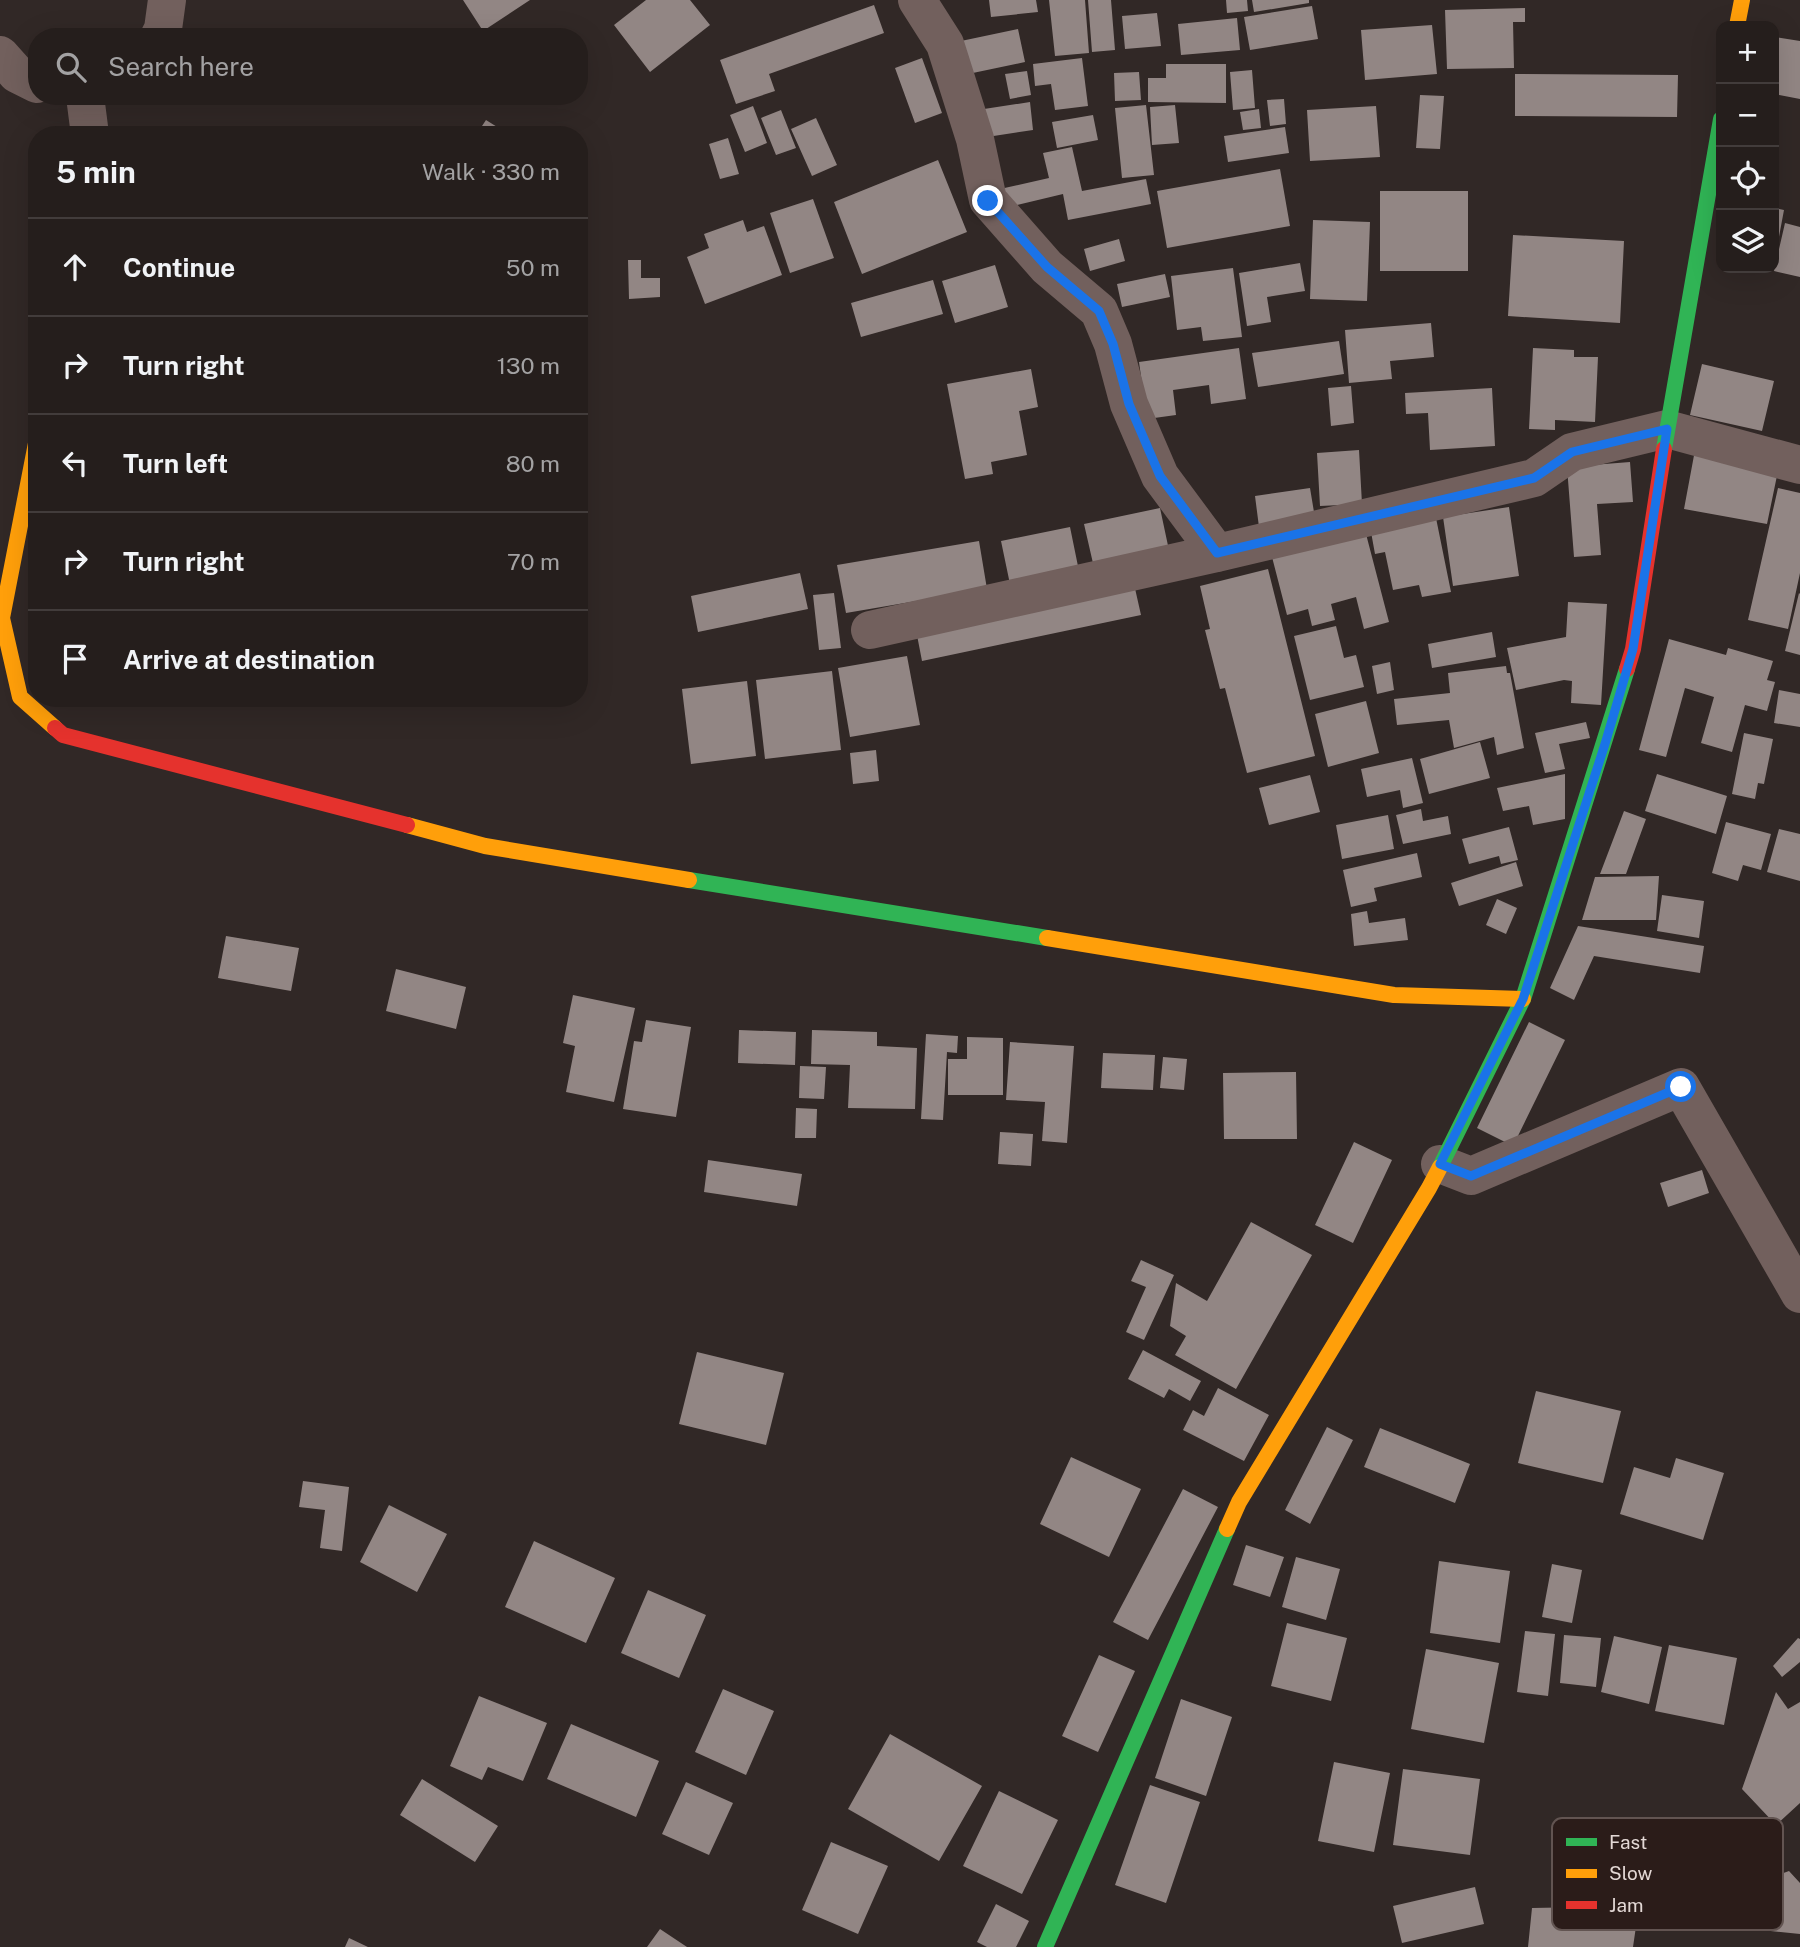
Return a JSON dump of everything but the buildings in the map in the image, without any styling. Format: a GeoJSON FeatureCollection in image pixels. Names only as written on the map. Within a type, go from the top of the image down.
{"type":"FeatureCollection","features":[{"type":"Feature","properties":{"kind":"main road"},"geometry":{"type":"LineString","coordinates":[[1738,21],[1742,0]]}},
{"type":"Feature","properties":{"kind":"main road"},"geometry":{"type":"LineString","coordinates":[[1045,1947],[1239,1502],[1429,1188],[1523,999],[1633,649],[1667,429],[1716,147]]}},
{"type":"Feature","properties":{"kind":"main road"},"geometry":{"type":"LineString","coordinates":[[28,484],[2,618],[20,697],[28,704]]}},
{"type":"Feature","properties":{"kind":"main road"},"geometry":{"type":"LineString","coordinates":[[32,707],[64,735],[485,846],[1394,995],[1523,999]]}},
{"type":"Feature","properties":{"kind":"street"},"geometry":{"type":"LineString","coordinates":[[163,28],[167,0]]}},
{"type":"Feature","properties":{"kind":"street"},"geometry":{"type":"LineString","coordinates":[[917,0],[945,44],[975,139],[988,201],[1047,267],[1099,311],[1113,344],[1129,404],[1160,476],[1217,553]]}},
{"type":"Feature","properties":{"kind":"street"},"geometry":{"type":"LineString","coordinates":[[0,55],[17,74],[28,80]]}},
{"type":"Feature","properties":{"kind":"street"},"geometry":{"type":"LineString","coordinates":[[86,105],[89,126]]}},
{"type":"Feature","properties":{"kind":"street"},"geometry":{"type":"LineString","coordinates":[[870,630],[1217,553],[1534,478],[1572,452],[1667,429],[1800,465]]}},
{"type":"Feature","properties":{"kind":"street"},"geometry":{"type":"LineString","coordinates":[[1440,1164],[1471,1176],[1681,1087],[1800,1294]]}},
{"type":"Feature","properties":{"kind":"traffic: fast"},"geometry":{"type":"LineString","coordinates":[[1664,449],[1716,147]]}},
{"type":"Feature","properties":{"kind":"traffic: fast"},"geometry":{"type":"LineString","coordinates":[[1440,1167],[1523,999],[1627,669]]}},
{"type":"Feature","properties":{"kind":"traffic: fast"},"geometry":{"type":"LineString","coordinates":[[689,880],[1047,938]]}},
{"type":"Feature","properties":{"kind":"traffic: fast"},"geometry":{"type":"LineString","coordinates":[[1045,1947],[1227,1529]]}},
{"type":"Feature","properties":{"kind":"traffic: slow"},"geometry":{"type":"LineString","coordinates":[[1738,21],[1742,0]]}},
{"type":"Feature","properties":{"kind":"traffic: slow"},"geometry":{"type":"LineString","coordinates":[[28,484],[2,618],[20,697],[28,704]]}},
{"type":"Feature","properties":{"kind":"traffic: slow"},"geometry":{"type":"LineString","coordinates":[[31,707],[55,728]]}},
{"type":"Feature","properties":{"kind":"traffic: slow"},"geometry":{"type":"LineString","coordinates":[[407,825],[485,846],[689,880]]}},
{"type":"Feature","properties":{"kind":"traffic: slow"},"geometry":{"type":"LineString","coordinates":[[1047,938],[1394,995],[1523,999]]}},
{"type":"Feature","properties":{"kind":"traffic: slow"},"geometry":{"type":"LineString","coordinates":[[1227,1529],[1239,1502],[1440,1167]]}},
{"type":"Feature","properties":{"kind":"traffic: jam"},"geometry":{"type":"LineString","coordinates":[[1627,669],[1633,649],[1664,449]]}},
{"type":"Feature","properties":{"kind":"traffic: jam"},"geometry":{"type":"LineString","coordinates":[[55,728],[63,735],[407,825]]}},
{"type":"Feature","properties":{"kind":"route"},"geometry":{"type":"LineString","coordinates":[[988,201],[1047,267],[1099,311],[1113,344],[1129,404],[1160,476],[1217,553],[1534,478],[1572,452],[1667,429],[1633,649],[1605,744],[1523,999],[1440,1164],[1471,1176],[1681,1087]]}}]}
